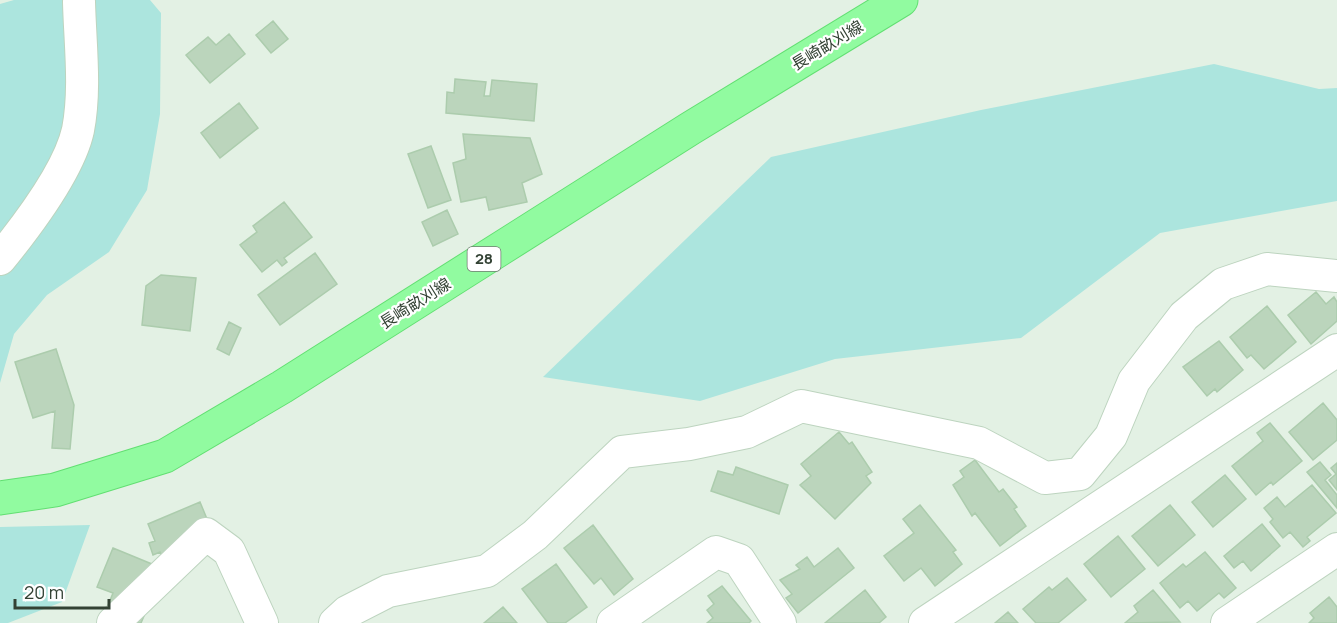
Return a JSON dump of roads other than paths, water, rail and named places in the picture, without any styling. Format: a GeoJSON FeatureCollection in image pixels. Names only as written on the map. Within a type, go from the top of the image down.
{"type":"FeatureCollection","features":[{"type":"Feature","properties":{"kind":"main road","name":"長崎畝刈線"},"geometry":{"type":"LineString","coordinates":[[0,498],[55,490],[165,456],[282,387],[691,128],[902,0]]}},
{"type":"Feature","properties":{"kind":"street"},"geometry":{"type":"LineString","coordinates":[[0,259],[24,229],[66,161],[78,131],[81,102],[79,2]]}},
{"type":"Feature","properties":{"kind":"street"},"geometry":{"type":"LineString","coordinates":[[335,623],[347,612],[388,591],[487,571],[535,536],[622,452],[689,444],[747,432],[801,406],[979,443],[1046,478],[1080,474],[1111,436],[1134,381],[1184,316],[1223,284],[1267,269],[1337,276]]}},
{"type":"Feature","properties":{"kind":"street"},"geometry":{"type":"LineString","coordinates":[[925,623],[1337,350]]}},
{"type":"Feature","properties":{"kind":"street"},"geometry":{"type":"LineString","coordinates":[[113,623],[206,534],[229,550],[262,623]]}},
{"type":"Feature","properties":{"kind":"street"},"geometry":{"type":"LineString","coordinates":[[1227,623],[1337,549]]}},
{"type":"Feature","properties":{"kind":"street"},"geometry":{"type":"LineString","coordinates":[[613,623],[716,552],[739,560],[780,623]]}}]}
